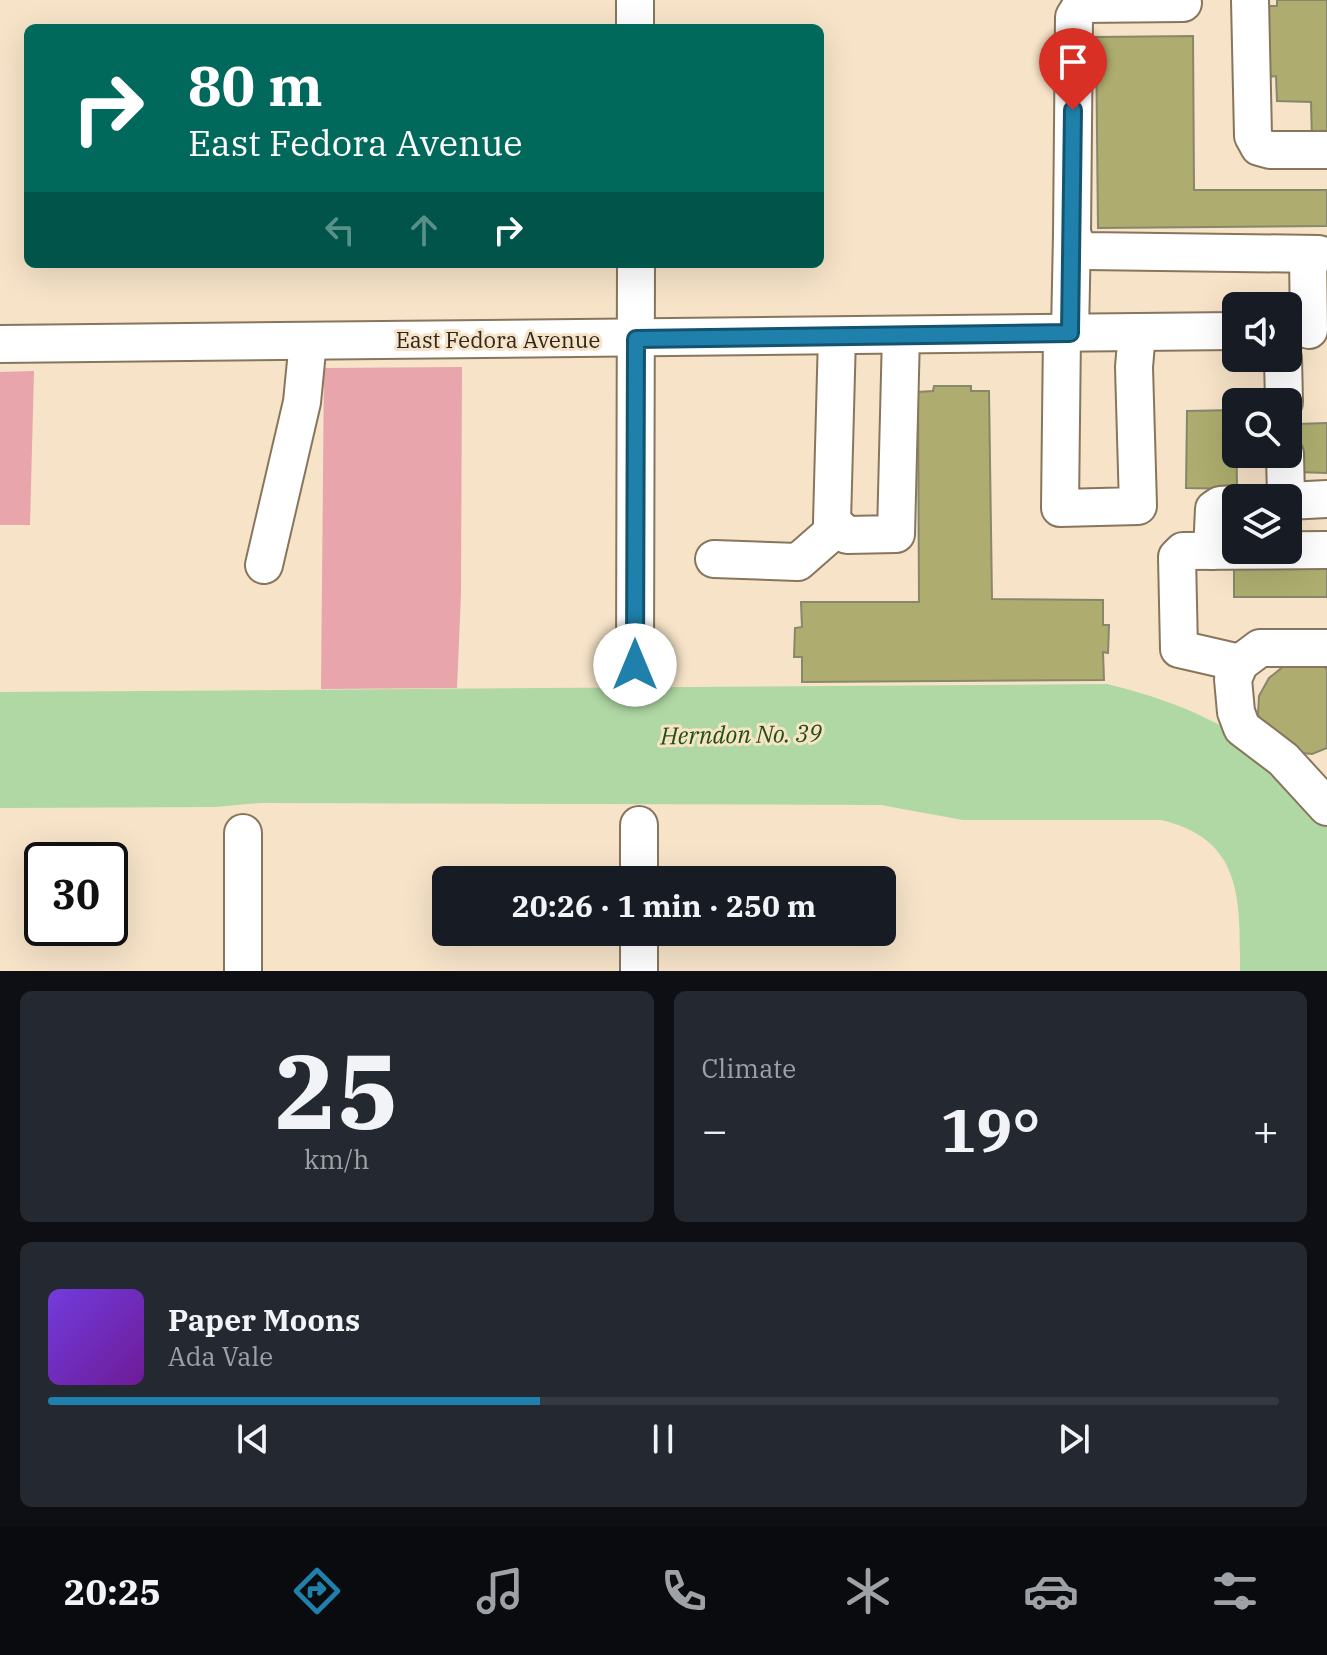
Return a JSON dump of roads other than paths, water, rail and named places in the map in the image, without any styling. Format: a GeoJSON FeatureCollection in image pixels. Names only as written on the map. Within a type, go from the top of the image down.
{"type":"FeatureCollection","features":[{"type":"Feature","properties":{"kind":"street"},"geometry":{"type":"LineString","coordinates":[[635,0],[635,24]]}},
{"type":"Feature","properties":{"kind":"street"},"geometry":{"type":"LineString","coordinates":[[1250,0],[1253,136],[1256,143],[1270,150],[1327,150]]}},
{"type":"Feature","properties":{"kind":"street"},"geometry":{"type":"LineString","coordinates":[[1137,332],[1134,367],[1138,506],[1060,508],[1072,234],[1074,17],[1082,2],[1183,3]]}},
{"type":"Feature","properties":{"kind":"street"},"geometry":{"type":"LineString","coordinates":[[1072,234],[1078,247],[1086,251],[1313,254],[1308,330]]}},
{"type":"Feature","properties":{"kind":"street"},"geometry":{"type":"LineString","coordinates":[[635,665],[636,268]]}},
{"type":"Feature","properties":{"kind":"street","name":"East Fedora Avenue"},"geometry":{"type":"LineString","coordinates":[[0,344],[1222,331]]}},
{"type":"Feature","properties":{"kind":"street"},"geometry":{"type":"LineString","coordinates":[[837,336],[832,522],[847,535],[896,534],[901,335]]}},
{"type":"Feature","properties":{"kind":"street"},"geometry":{"type":"LineString","coordinates":[[264,565],[302,402],[308,341]]}},
{"type":"Feature","properties":{"kind":"street"},"geometry":{"type":"LineString","coordinates":[[1302,500],[1327,499]]}},
{"type":"Feature","properties":{"kind":"street"},"geometry":{"type":"LineString","coordinates":[[1212,551],[1214,509],[1222,505]]}},
{"type":"Feature","properties":{"kind":"street"},"geometry":{"type":"LineString","coordinates":[[714,559],[798,562],[838,527]]}},
{"type":"Feature","properties":{"kind":"street"},"geometry":{"type":"LineString","coordinates":[[1240,663],[1179,649],[1177,557],[1183,551],[1327,550]]}},
{"type":"Feature","properties":{"kind":"street"},"geometry":{"type":"LineString","coordinates":[[1327,648],[1260,648],[1240,663],[1233,679],[1236,712],[1242,728],[1283,759],[1327,807]]}},
{"type":"Feature","properties":{"kind":"street"},"geometry":{"type":"LineString","coordinates":[[639,825],[639,866]]}},
{"type":"Feature","properties":{"kind":"street"},"geometry":{"type":"LineString","coordinates":[[243,833],[243,971]]}},
{"type":"Feature","properties":{"kind":"street"},"geometry":{"type":"LineString","coordinates":[[639,946],[639,971]]}},
{"type":"Feature","properties":{"kind":"water","name":"Herndon No. 39"},"geometry":{"type":"Polygon","coordinates":[[[1107,684],[1185,709],[1234,733],[1278,766],[1300,790],[1318,824],[1327,824],[1327,971],[1240,971],[1239,921],[1232,877],[1222,858],[1208,842],[1188,829],[1161,820],[963,820],[881,805],[260,803],[215,807],[0,808],[0,692],[1107,684]]]}}]}
